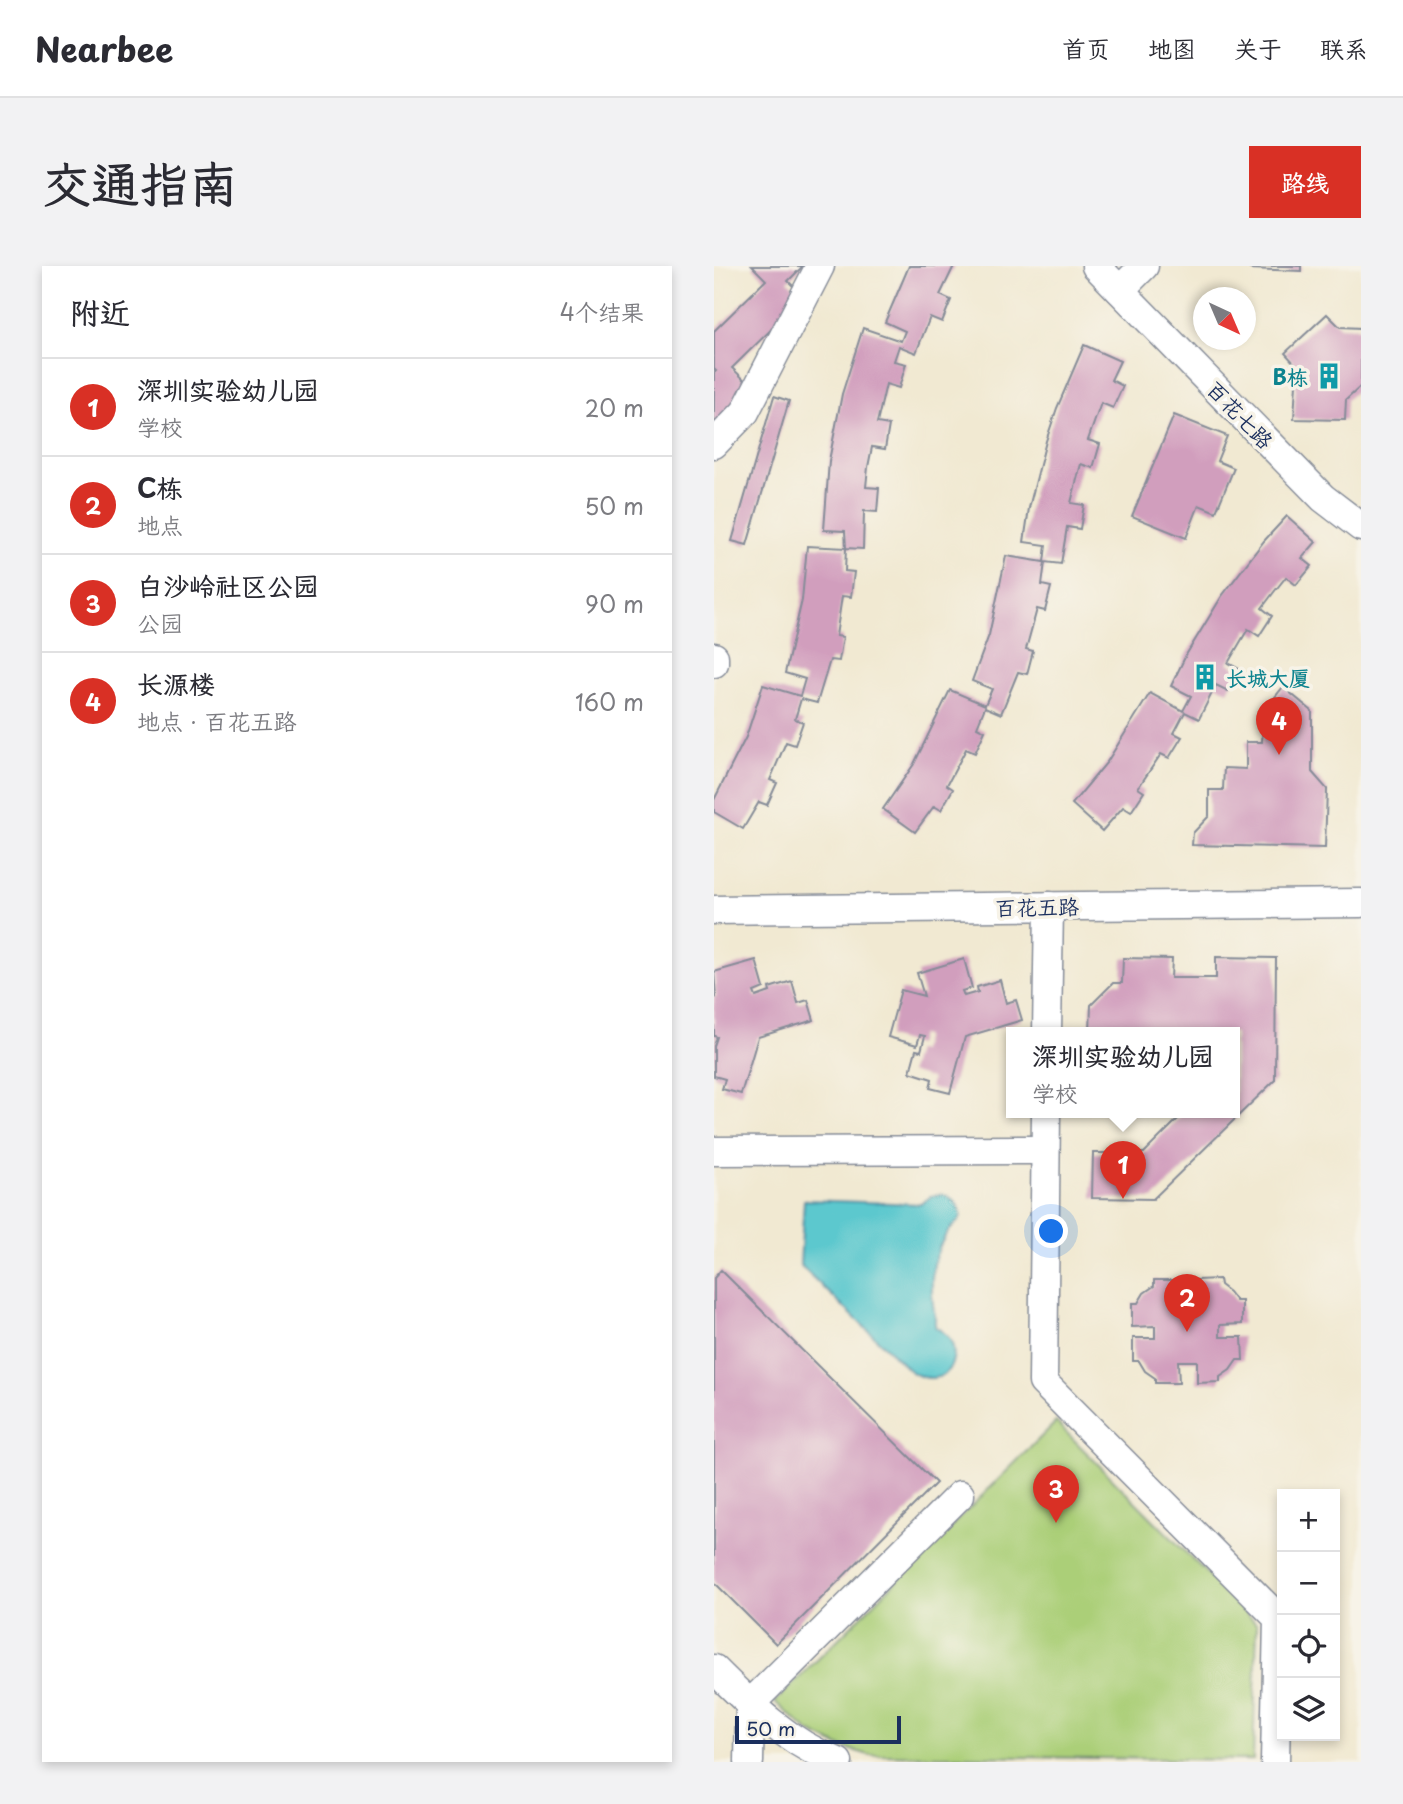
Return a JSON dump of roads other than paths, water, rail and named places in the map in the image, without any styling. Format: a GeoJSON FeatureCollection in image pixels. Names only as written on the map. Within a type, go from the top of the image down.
{"type":"FeatureCollection","features":[{"type":"Feature","properties":{"kind":"street"},"geometry":{"type":"LineString","coordinates":[[714,443],[744,412],[820,266]]}},
{"type":"Feature","properties":{"kind":"street","name":"百花七路"},"geometry":{"type":"LineString","coordinates":[[1096,266],[1323,498],[1361,527]]}},
{"type":"Feature","properties":{"kind":"street"},"geometry":{"type":"LineString","coordinates":[[1120,290],[1144,266]]}},
{"type":"Feature","properties":{"kind":"street"},"geometry":{"type":"LineString","coordinates":[[714,657],[714,663]]}},
{"type":"Feature","properties":{"kind":"street","name":"百花五路"},"geometry":{"type":"LineString","coordinates":[[714,910],[1361,903]]}},
{"type":"Feature","properties":{"kind":"street"},"geometry":{"type":"LineString","coordinates":[[1047,1027],[1049,906]]}},
{"type":"Feature","properties":{"kind":"street"},"geometry":{"type":"LineString","coordinates":[[1046,1118],[1043,1382],[1278,1618],[1275,1762]]}},
{"type":"Feature","properties":{"kind":"street"},"geometry":{"type":"LineString","coordinates":[[714,1151],[1045,1150]]}},
{"type":"Feature","properties":{"kind":"street"},"geometry":{"type":"LineString","coordinates":[[749,1762],[750,1704],[960,1495]]}},
{"type":"Feature","properties":{"kind":"street"},"geometry":{"type":"LineString","coordinates":[[714,1669],[780,1730],[812,1752],[838,1762]]}},
{"type":"Feature","properties":{"kind":"water"},"geometry":{"type":"Polygon","coordinates":[[[942,1194],[955,1202],[961,1217],[939,1247],[932,1276],[932,1297],[935,1326],[949,1339],[954,1356],[945,1374],[931,1378],[909,1370],[800,1265],[804,1200],[921,1204],[932,1196],[942,1194]]]}},
{"type":"Feature","properties":{"kind":"place","name":"B栋"},"geometry":{"type":"Point","coordinates":[1329,376]}},
{"type":"Feature","properties":{"kind":"place","name":"长城大厦"},"geometry":{"type":"Point","coordinates":[1205,677]}},
{"type":"Feature","properties":{"kind":"place","name":"长源楼"},"geometry":{"type":"Point","coordinates":[1279,755]}},
{"type":"Feature","properties":{"kind":"place","name":"深圳实验幼儿园"},"geometry":{"type":"Point","coordinates":[1123,1199]}},
{"type":"Feature","properties":{"kind":"place","name":"C栋"},"geometry":{"type":"Point","coordinates":[1187,1332]}},
{"type":"Feature","properties":{"kind":"place","name":"白沙岭社区公园"},"geometry":{"type":"Point","coordinates":[1056,1523]}}]}
